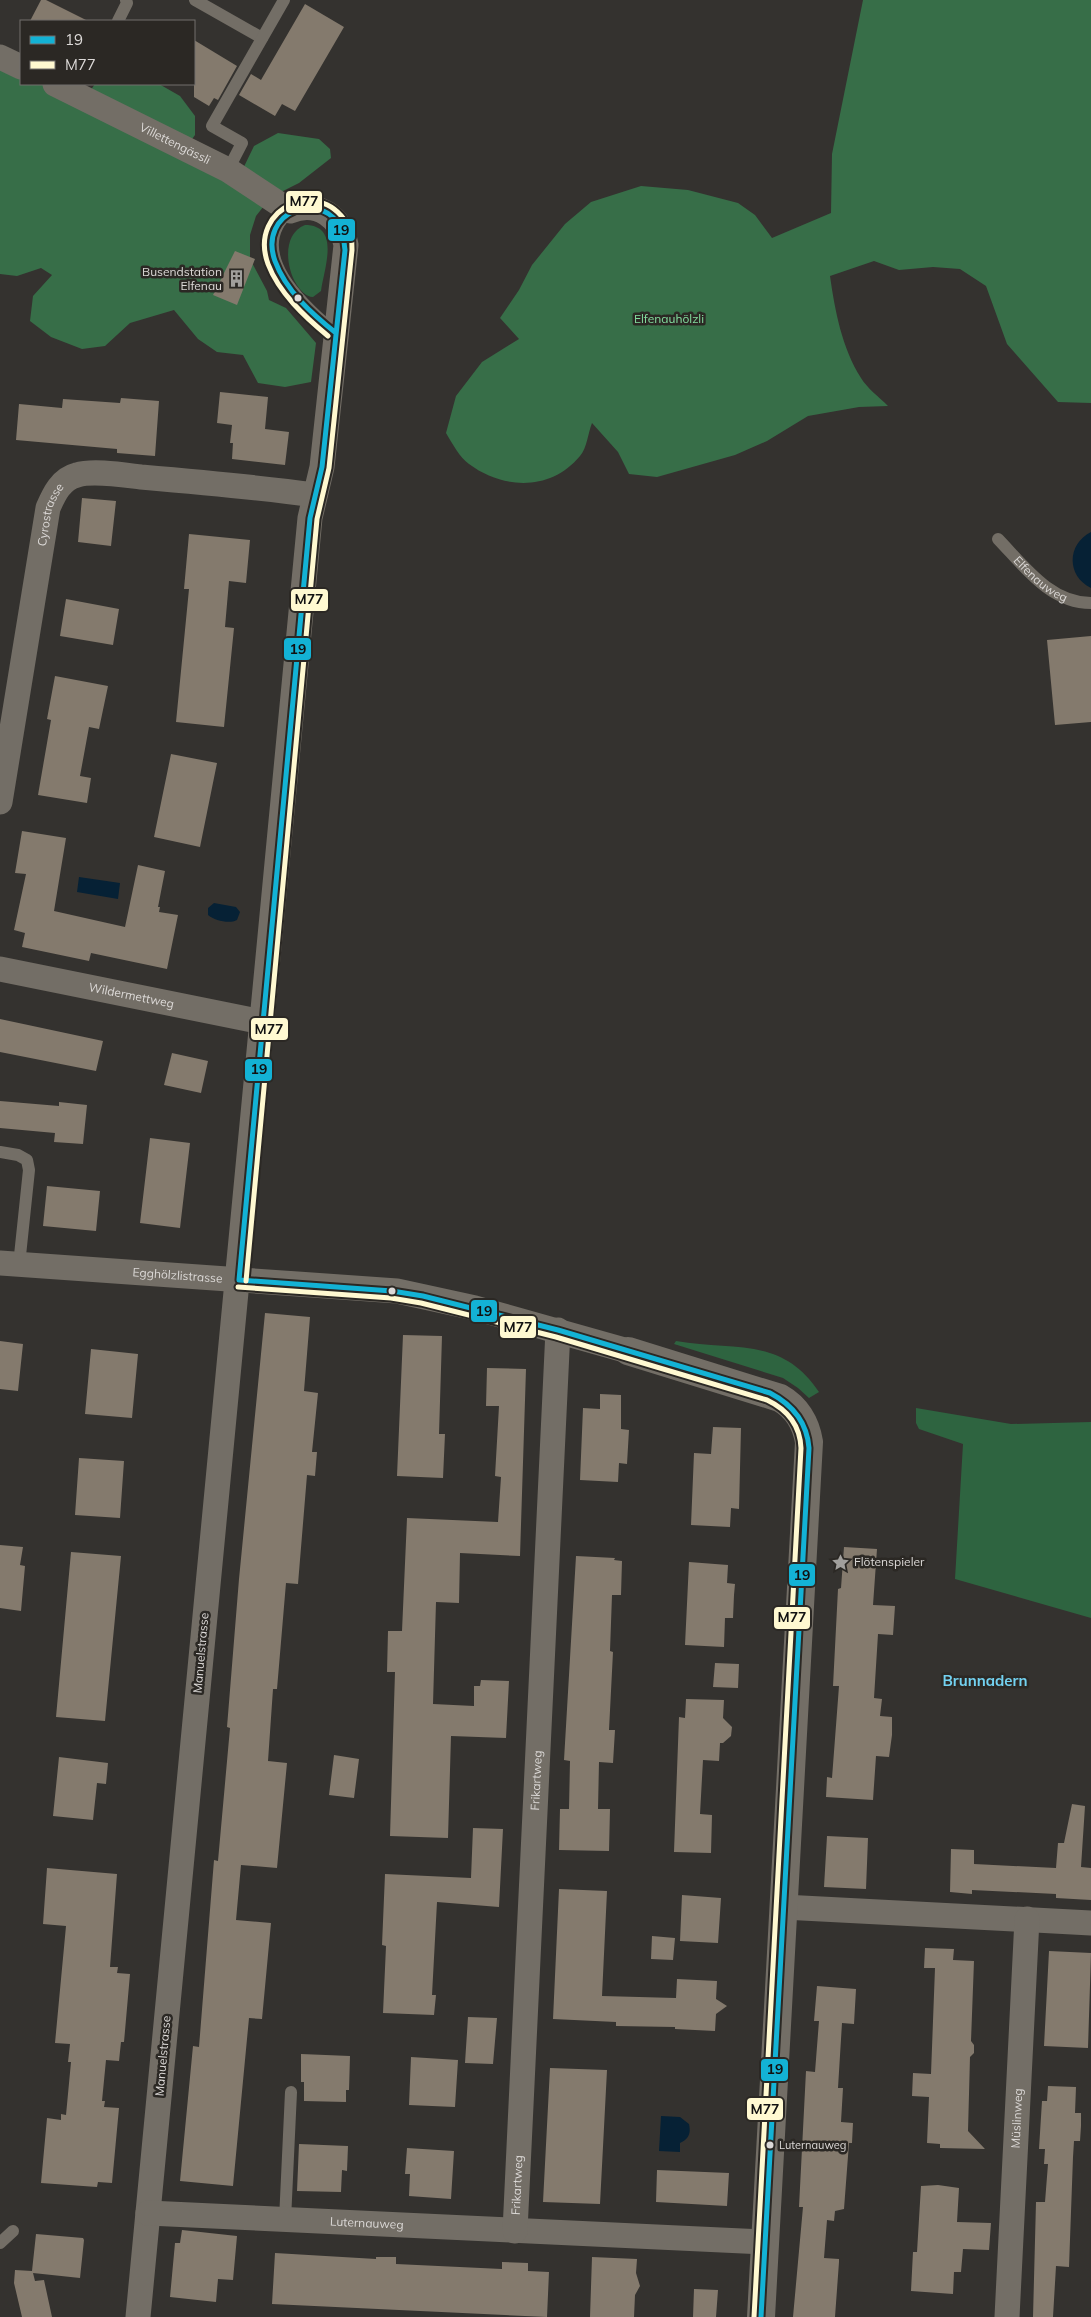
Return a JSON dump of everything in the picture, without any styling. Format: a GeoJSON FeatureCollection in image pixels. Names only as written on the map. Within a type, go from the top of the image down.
{"type":"FeatureCollection","features":[{"type":"Feature","properties":{"kind":"street"},"geometry":{"type":"LineString","coordinates":[[0,57],[20,67]]}},
{"type":"Feature","properties":{"kind":"street","name":"Villettengässli"},"geometry":{"type":"LineString","coordinates":[[69,87],[228,170],[290,211]]}},
{"type":"Feature","properties":{"kind":"street","name":"Manuelstrasse"},"geometry":{"type":"LineString","coordinates":[[138,2317],[310,518],[322,467],[345,250],[343,233],[338,222],[322,210],[307,207],[290,211]]}},
{"type":"Feature","properties":{"kind":"street","name":"Cyrostrasse"},"geometry":{"type":"LineString","coordinates":[[0,802],[48,508],[54,492],[64,481],[77,474],[125,475],[246,486],[315,495]]}},
{"type":"Feature","properties":{"kind":"street","name":"Wildermettweg"},"geometry":{"type":"LineString","coordinates":[[0,969],[262,1022]]}},
{"type":"Feature","properties":{"kind":"street","name":"Egghölzlistrasse"},"geometry":{"type":"LineString","coordinates":[[10,1264],[397,1291],[475,1308],[558,1330],[770,1393],[789,1403],[804,1424],[809,1448],[783,1907]]}},
{"type":"Feature","properties":{"kind":"street","name":"Frikartweg"},"geometry":{"type":"LineString","coordinates":[[515,2231],[558,1330]]}},
{"type":"Feature","properties":{"kind":"street"},"geometry":{"type":"LineString","coordinates":[[761,2317],[783,1907],[1091,1923]]}},
{"type":"Feature","properties":{"kind":"street","name":"Müslinweg"},"geometry":{"type":"LineString","coordinates":[[1007,2317],[1027,1919]]}},
{"type":"Feature","properties":{"kind":"street","name":"Luternauweg"},"geometry":{"type":"LineString","coordinates":[[148,2213],[765,2242]]}},
{"type":"Feature","properties":{"kind":"lane"},"geometry":{"type":"LineString","coordinates":[[118,20],[127,3],[126,0]]}},
{"type":"Feature","properties":{"kind":"lane"},"geometry":{"type":"LineString","coordinates":[[195,0],[262,38]]}},
{"type":"Feature","properties":{"kind":"lane"},"geometry":{"type":"LineString","coordinates":[[228,170],[242,143],[212,126],[284,0]]}},
{"type":"Feature","properties":{"kind":"lane"},"geometry":{"type":"LineString","coordinates":[[290,211],[278,223],[274,231],[272,245],[274,259],[300,301],[336,333]]}},
{"type":"Feature","properties":{"kind":"lane","name":"Elfenauweg"},"geometry":{"type":"LineString","coordinates":[[998,539],[1029,571],[1058,596],[1078,603],[1091,603]]}},
{"type":"Feature","properties":{"kind":"lane"},"geometry":{"type":"LineString","coordinates":[[0,1152],[26,1160],[29,1170],[10,1264]]}},
{"type":"Feature","properties":{"kind":"lane"},"geometry":{"type":"LineString","coordinates":[[285,2220],[291,2092]]}},
{"type":"Feature","properties":{"kind":"lane"},"geometry":{"type":"LineString","coordinates":[[0,2243],[13,2232]]}},
{"type":"Feature","properties":{"kind":"green space","name":"Elfenauhölzli"},"geometry":{"type":"Polygon","coordinates":[[[863,0],[1091,0],[1091,403],[1058,402],[1007,344],[986,286],[960,269],[933,267],[899,270],[874,261],[830,276],[837,316],[844,342],[854,366],[864,382],[888,406],[859,407],[808,416],[767,441],[735,455],[657,477],[629,474],[618,452],[592,423],[586,445],[580,456],[555,476],[541,481],[527,483],[497,479],[483,473],[462,458],[446,433],[456,396],[482,362],[519,339],[500,318],[519,290],[532,265],[565,224],[591,202],[641,186],[688,190],[738,203],[755,215],[772,238],[831,213],[832,154],[863,0]]]}},
{"type":"Feature","properties":{"kind":"green space"},"geometry":{"type":"Polygon","coordinates":[[[0,60],[20,70],[20,85],[50,85],[83,101],[94,85],[161,85],[180,96],[195,116],[195,135],[187,146],[238,179],[254,146],[278,133],[319,139],[330,149],[331,158],[299,183],[271,197],[256,216],[250,235],[250,259],[267,291],[269,300],[286,308],[316,343],[311,382],[285,387],[258,383],[243,355],[217,352],[198,339],[174,310],[130,323],[105,346],[82,349],[51,337],[30,321],[33,296],[52,275],[41,268],[17,276],[0,274],[0,60]]]}},
{"type":"Feature","properties":{"kind":"green space"},"geometry":{"type":"Polygon","coordinates":[[[305,225],[316,227],[323,232],[327,240],[327,260],[321,291],[313,297],[305,294],[298,287],[289,265],[290,241],[296,231],[305,225]]]}},
{"type":"Feature","properties":{"kind":"green space"},"geometry":{"type":"Polygon","coordinates":[[[676,1341],[755,1349],[773,1354],[789,1362],[805,1374],[819,1392],[809,1398],[783,1378],[674,1344],[676,1341]]]}},
{"type":"Feature","properties":{"kind":"green space"},"geometry":{"type":"Polygon","coordinates":[[[916,1408],[1011,1424],[1091,1422],[1091,1618],[955,1579],[963,1444],[919,1429],[916,1423],[916,1408]]]}},
{"type":"Feature","properties":{"kind":"water"},"geometry":{"type":"Polygon","coordinates":[[[1091,532],[1091,588],[1077,576],[1073,560],[1077,544],[1091,532]]]}},
{"type":"Feature","properties":{"kind":"water"},"geometry":{"type":"Polygon","coordinates":[[[79,877],[120,883],[118,899],[77,892],[79,877]]]}},
{"type":"Feature","properties":{"kind":"water"},"geometry":{"type":"Polygon","coordinates":[[[214,903],[236,907],[240,912],[237,920],[230,922],[222,921],[208,915],[208,908],[214,903]]]}},
{"type":"Feature","properties":{"kind":"water"},"geometry":{"type":"Polygon","coordinates":[[[661,2116],[680,2117],[689,2124],[689,2135],[680,2143],[680,2152],[659,2151],[661,2116]]]}},
{"type":"Feature","properties":{"kind":"building"},"geometry":{"type":"Polygon","coordinates":[[[41,0],[46,0],[86,20],[31,20],[41,0]]]}},
{"type":"Feature","properties":{"kind":"building"},"geometry":{"type":"Polygon","coordinates":[[[305,4],[344,27],[295,111],[282,104],[275,116],[239,95],[251,74],[261,80],[305,4]]]}},
{"type":"Feature","properties":{"kind":"building"},"geometry":{"type":"Polygon","coordinates":[[[195,41],[237,66],[218,100],[214,98],[209,106],[194,97],[195,41]]]}},
{"type":"Feature","properties":{"kind":"building","name":"Busendstation Elfenau"},"geometry":{"type":"Polygon","coordinates":[[[235,251],[255,259],[237,305],[213,295],[235,251]]]}},
{"type":"Feature","properties":{"kind":"building"},"geometry":{"type":"Polygon","coordinates":[[[220,392],[268,397],[265,429],[289,432],[285,465],[232,459],[233,443],[230,443],[232,425],[217,423],[220,392]]]}},
{"type":"Feature","properties":{"kind":"building"},"geometry":{"type":"Polygon","coordinates":[[[121,398],[159,401],[155,456],[117,453],[117,449],[16,440],[19,404],[62,408],[63,399],[120,403],[121,398]]]}},
{"type":"Feature","properties":{"kind":"building"},"geometry":{"type":"Polygon","coordinates":[[[82,498],[116,501],[111,546],[78,542],[82,498]]]}},
{"type":"Feature","properties":{"kind":"building"},"geometry":{"type":"Polygon","coordinates":[[[189,534],[250,540],[246,583],[229,581],[225,627],[234,628],[224,727],[176,722],[189,589],[184,589],[189,534]]]}},
{"type":"Feature","properties":{"kind":"building"},"geometry":{"type":"Polygon","coordinates":[[[66,599],[119,609],[113,645],[60,636],[66,599]]]}},
{"type":"Feature","properties":{"kind":"building"},"geometry":{"type":"Polygon","coordinates":[[[1091,636],[1091,722],[1055,725],[1047,640],[1091,636]]]}},
{"type":"Feature","properties":{"kind":"building"},"geometry":{"type":"Polygon","coordinates":[[[55,676],[108,686],[99,729],[89,727],[80,776],[91,778],[87,803],[38,795],[51,720],[47,719],[55,676]]]}},
{"type":"Feature","properties":{"kind":"building"},"geometry":{"type":"Polygon","coordinates":[[[171,754],[217,763],[200,847],[154,837],[171,754]]]}},
{"type":"Feature","properties":{"kind":"building"},"geometry":{"type":"Polygon","coordinates":[[[22,831],[66,838],[54,911],[125,927],[138,865],[165,871],[158,907],[160,907],[159,912],[178,915],[167,969],[91,953],[89,961],[22,947],[25,933],[14,930],[26,874],[15,873],[22,831]]]}},
{"type":"Feature","properties":{"kind":"building"},"geometry":{"type":"Polygon","coordinates":[[[0,1019],[103,1041],[96,1071],[0,1052],[0,1019]]]}},
{"type":"Feature","properties":{"kind":"building"},"geometry":{"type":"Polygon","coordinates":[[[172,1053],[208,1061],[201,1093],[164,1085],[172,1053]]]}},
{"type":"Feature","properties":{"kind":"building"},"geometry":{"type":"Polygon","coordinates":[[[0,1101],[59,1106],[59,1102],[87,1105],[83,1144],[54,1142],[55,1133],[0,1128],[0,1101]]]}},
{"type":"Feature","properties":{"kind":"building"},"geometry":{"type":"Polygon","coordinates":[[[150,1138],[190,1143],[180,1228],[140,1223],[150,1138]]]}},
{"type":"Feature","properties":{"kind":"building"},"geometry":{"type":"Polygon","coordinates":[[[47,1186],[100,1191],[96,1231],[43,1226],[47,1186]]]}},
{"type":"Feature","properties":{"kind":"building"},"geometry":{"type":"Polygon","coordinates":[[[265,1313],[310,1317],[304,1391],[318,1393],[312,1452],[317,1452],[315,1476],[307,1475],[298,1584],[286,1583],[277,1689],[273,1689],[268,1761],[287,1763],[277,1868],[241,1865],[236,1920],[271,1923],[262,2019],[249,2018],[233,2186],[180,2181],[193,2046],[199,2047],[214,1860],[218,1861],[230,1728],[227,1727],[239,1579],[265,1313]]]}},
{"type":"Feature","properties":{"kind":"building"},"geometry":{"type":"Polygon","coordinates":[[[403,1335],[442,1336],[439,1434],[445,1434],[443,1478],[397,1476],[403,1335]]]}},
{"type":"Feature","properties":{"kind":"building"},"geometry":{"type":"Polygon","coordinates":[[[0,1341],[23,1344],[18,1391],[0,1389],[0,1341]]]}},
{"type":"Feature","properties":{"kind":"building"},"geometry":{"type":"Polygon","coordinates":[[[91,1349],[138,1354],[132,1418],[85,1414],[91,1349]]]}},
{"type":"Feature","properties":{"kind":"building"},"geometry":{"type":"Polygon","coordinates":[[[487,1368],[526,1369],[520,1556],[460,1553],[459,1603],[436,1602],[433,1704],[474,1706],[474,1686],[480,1686],[481,1680],[509,1681],[506,1738],[451,1736],[448,1838],[390,1836],[395,1672],[387,1672],[388,1631],[402,1631],[407,1518],[498,1522],[501,1477],[495,1476],[499,1406],[486,1406],[487,1368]]]}},
{"type":"Feature","properties":{"kind":"building"},"geometry":{"type":"Polygon","coordinates":[[[600,1394],[621,1395],[621,1429],[629,1430],[627,1464],[619,1463],[618,1482],[580,1480],[583,1408],[600,1409],[600,1394]]]}},
{"type":"Feature","properties":{"kind":"building"},"geometry":{"type":"Polygon","coordinates":[[[713,1427],[741,1428],[739,1509],[731,1508],[730,1527],[691,1525],[694,1453],[711,1454],[713,1427]]]}},
{"type":"Feature","properties":{"kind":"building"},"geometry":{"type":"Polygon","coordinates":[[[79,1458],[124,1461],[120,1518],[75,1515],[79,1458]]]}},
{"type":"Feature","properties":{"kind":"building"},"geometry":{"type":"Polygon","coordinates":[[[0,1545],[23,1547],[20,1565],[25,1566],[21,1611],[0,1608],[0,1545]]]}},
{"type":"Feature","properties":{"kind":"building"},"geometry":{"type":"Polygon","coordinates":[[[844,1547],[877,1549],[873,1605],[895,1606],[893,1635],[878,1634],[874,1698],[882,1699],[880,1716],[892,1717],[892,1735],[889,1757],[876,1756],[873,1800],[826,1797],[827,1777],[832,1778],[839,1686],[833,1686],[838,1589],[841,1588],[844,1547]]]}},
{"type":"Feature","properties":{"kind":"building"},"geometry":{"type":"Polygon","coordinates":[[[71,1552],[121,1556],[105,1721],[56,1717],[71,1552]]]}},
{"type":"Feature","properties":{"kind":"building"},"geometry":{"type":"Polygon","coordinates":[[[576,1556],[615,1558],[614,1560],[622,1561],[621,1595],[612,1595],[610,1651],[613,1652],[609,1730],[615,1730],[613,1763],[599,1762],[598,1809],[610,1809],[609,1851],[559,1850],[560,1809],[569,1809],[570,1761],[564,1760],[576,1556]]]}},
{"type":"Feature","properties":{"kind":"building"},"geometry":{"type":"Polygon","coordinates":[[[689,1562],[728,1565],[727,1583],[735,1584],[733,1618],[725,1618],[724,1647],[685,1645],[689,1562]]]}},
{"type":"Feature","properties":{"kind":"building"},"geometry":{"type":"Polygon","coordinates":[[[715,1663],[739,1664],[738,1688],[713,1687],[715,1663]]]}},
{"type":"Feature","properties":{"kind":"building"},"geometry":{"type":"Polygon","coordinates":[[[686,1699],[724,1700],[723,1718],[732,1727],[731,1736],[723,1743],[720,1743],[719,1761],[703,1760],[700,1814],[712,1815],[711,1853],[674,1852],[679,1717],[685,1718],[686,1699]]]}},
{"type":"Feature","properties":{"kind":"building"},"geometry":{"type":"Polygon","coordinates":[[[334,1755],[359,1759],[354,1798],[329,1795],[334,1755]]]}},
{"type":"Feature","properties":{"kind":"building"},"geometry":{"type":"Polygon","coordinates":[[[59,1757],[108,1763],[106,1784],[97,1783],[93,1820],[53,1816],[59,1757]]]}},
{"type":"Feature","properties":{"kind":"building"},"geometry":{"type":"Polygon","coordinates":[[[1072,1804],[1085,1806],[1081,1867],[1091,1868],[1091,1900],[1056,1898],[1056,1894],[972,1890],[972,1894],[950,1892],[951,1849],[974,1850],[974,1864],[1056,1868],[1058,1843],[1064,1843],[1072,1804]]]}},
{"type":"Feature","properties":{"kind":"building"},"geometry":{"type":"Polygon","coordinates":[[[473,1828],[503,1829],[499,1907],[437,1902],[432,1995],[436,1995],[434,2015],[383,2013],[386,1946],[382,1945],[385,1874],[471,1878],[473,1828]]]}},
{"type":"Feature","properties":{"kind":"building"},"geometry":{"type":"Polygon","coordinates":[[[827,1836],[868,1838],[866,1889],[824,1887],[827,1836]]]}},
{"type":"Feature","properties":{"kind":"building"},"geometry":{"type":"Polygon","coordinates":[[[47,1868],[117,1874],[110,1967],[118,1967],[117,1973],[130,1974],[124,2042],[121,2042],[119,2061],[106,2060],[102,2101],[105,2101],[104,2107],[119,2108],[112,2183],[98,2182],[97,2187],[41,2183],[47,2118],[61,2120],[61,2114],[66,2115],[71,2062],[68,2062],[70,2044],[55,2043],[66,1926],[43,1924],[47,1868]]]}},
{"type":"Feature","properties":{"kind":"building"},"geometry":{"type":"Polygon","coordinates":[[[559,1889],[607,1891],[602,1996],[676,1998],[677,1979],[717,1981],[716,1999],[727,2006],[716,2014],[715,2031],[675,2029],[675,2027],[616,2026],[616,2022],[553,2019],[559,1889]]]}},
{"type":"Feature","properties":{"kind":"building"},"geometry":{"type":"Polygon","coordinates":[[[682,1895],[721,1898],[718,1943],[680,1941],[682,1895]]]}},
{"type":"Feature","properties":{"kind":"building"},"geometry":{"type":"Polygon","coordinates":[[[652,1936],[675,1938],[673,1960],[651,1959],[652,1936]]]}},
{"type":"Feature","properties":{"kind":"building"},"geometry":{"type":"Polygon","coordinates":[[[925,1948],[954,1949],[953,1960],[974,1961],[971,2041],[974,2045],[974,2053],[970,2057],[968,2131],[985,2149],[940,2148],[940,2144],[927,2143],[929,2097],[912,2096],[913,2073],[931,2074],[935,1968],[924,1968],[925,1948]]]}},
{"type":"Feature","properties":{"kind":"building"},"geometry":{"type":"Polygon","coordinates":[[[1049,1951],[1091,1953],[1088,2048],[1044,2046],[1049,1951]]]}},
{"type":"Feature","properties":{"kind":"building"},"geometry":{"type":"Polygon","coordinates":[[[817,1986],[856,1989],[854,2024],[842,2023],[838,2088],[843,2088],[841,2122],[853,2123],[852,2143],[849,2143],[844,2209],[835,2211],[834,2221],[827,2220],[824,2258],[839,2259],[835,2317],[793,2317],[803,2207],[799,2207],[806,2071],[815,2072],[819,2021],[814,2021],[817,1986]]]}},
{"type":"Feature","properties":{"kind":"building"},"geometry":{"type":"Polygon","coordinates":[[[468,2017],[497,2018],[493,2064],[465,2063],[468,2017]]]}},
{"type":"Feature","properties":{"kind":"building"},"geometry":{"type":"Polygon","coordinates":[[[301,2054],[350,2056],[349,2090],[346,2090],[346,2102],[304,2101],[304,2082],[301,2082],[301,2054]]]}},
{"type":"Feature","properties":{"kind":"building"},"geometry":{"type":"Polygon","coordinates":[[[411,2057],[458,2060],[455,2107],[409,2105],[411,2057]]]}},
{"type":"Feature","properties":{"kind":"building"},"geometry":{"type":"Polygon","coordinates":[[[550,2068],[607,2070],[600,2204],[543,2202],[550,2068]]]}},
{"type":"Feature","properties":{"kind":"building"},"geometry":{"type":"Polygon","coordinates":[[[1048,2086],[1076,2087],[1075,2113],[1081,2113],[1081,2126],[1080,2141],[1074,2141],[1069,2267],[1056,2266],[1053,2317],[1033,2317],[1036,2202],[1045,2202],[1048,2164],[1044,2164],[1045,2149],[1039,2149],[1042,2101],[1047,2101],[1048,2086]]]}},
{"type":"Feature","properties":{"kind":"building"},"geometry":{"type":"Polygon","coordinates":[[[299,2144],[348,2146],[347,2171],[342,2170],[341,2192],[297,2191],[299,2144]]]}},
{"type":"Feature","properties":{"kind":"building"},"geometry":{"type":"Polygon","coordinates":[[[407,2148],[454,2151],[451,2199],[409,2196],[410,2174],[405,2174],[407,2148]]]}},
{"type":"Feature","properties":{"kind":"building"},"geometry":{"type":"Polygon","coordinates":[[[657,2170],[729,2173],[727,2206],[656,2202],[657,2170]]]}},
{"type":"Feature","properties":{"kind":"building"},"geometry":{"type":"Polygon","coordinates":[[[938,2185],[959,2188],[957,2222],[991,2223],[989,2250],[963,2249],[961,2272],[954,2272],[953,2294],[911,2291],[913,2252],[917,2252],[921,2186],[938,2185]]]}},
{"type":"Feature","properties":{"kind":"building"},"geometry":{"type":"Polygon","coordinates":[[[182,2230],[237,2236],[233,2280],[218,2279],[216,2302],[170,2297],[175,2243],[180,2243],[182,2230]]]}},
{"type":"Feature","properties":{"kind":"building"},"geometry":{"type":"Polygon","coordinates":[[[36,2234],[83,2238],[84,2240],[80,2278],[33,2273],[35,2281],[44,2280],[52,2317],[22,2317],[14,2283],[15,2270],[32,2271],[36,2234]]]}},
{"type":"Feature","properties":{"kind":"building"},"geometry":{"type":"Polygon","coordinates":[[[275,2253],[376,2259],[376,2257],[396,2257],[396,2264],[502,2269],[502,2262],[528,2263],[528,2271],[549,2272],[547,2317],[272,2304],[275,2253]]]}},
{"type":"Feature","properties":{"kind":"building"},"geometry":{"type":"Polygon","coordinates":[[[592,2257],[637,2259],[636,2273],[640,2286],[635,2295],[634,2317],[590,2317],[592,2257]]]}},
{"type":"Feature","properties":{"kind":"building"},"geometry":{"type":"Polygon","coordinates":[[[694,2289],[718,2290],[716,2317],[693,2317],[694,2289]]]}},
{"type":"Feature","properties":{"kind":"transit line","name":"M77"},"geometry":{"type":"LineString","coordinates":[[246,1281],[317,519],[329,468],[352,250],[350,230],[337,212],[323,203],[307,201],[291,204],[278,213],[268,226],[264,244],[268,264],[286,295],[310,321],[328,336]]}},
{"type":"Feature","properties":{"kind":"transit line","name":"19"},"geometry":{"type":"LineString","coordinates":[[239,1280],[310,518],[322,467],[345,250],[342,231],[333,218],[321,210],[308,208],[295,211],[284,218],[275,229],[272,244],[275,261],[293,292],[309,310],[336,333]]}},
{"type":"Feature","properties":{"kind":"transit line","name":"19"},"geometry":{"type":"LineString","coordinates":[[239,1280],[392,1291],[423,1296],[558,1330],[770,1393],[786,1403],[802,1422],[809,1448],[761,2317]]}},
{"type":"Feature","properties":{"kind":"transit line","name":"M77"},"geometry":{"type":"LineString","coordinates":[[238,1287],[391,1298],[421,1303],[556,1337],[767,1400],[781,1408],[795,1425],[801,1448],[754,2317]]}},
{"type":"Feature","properties":{"kind":"place","name":"Busendstation Elfenau"},"geometry":{"type":"Point","coordinates":[236,279]}},
{"type":"Feature","properties":{"kind":"place","name":"Flötenspieler"},"geometry":{"type":"Point","coordinates":[840,1562]}},
{"type":"Feature","properties":{"kind":"place","name":"Luternauweg"},"geometry":{"type":"Point","coordinates":[770,2145]}},
{"type":"Feature","properties":{"kind":"district","name":"Brunnadern"},"geometry":{"type":"Point","coordinates":[985,1681]}}]}
